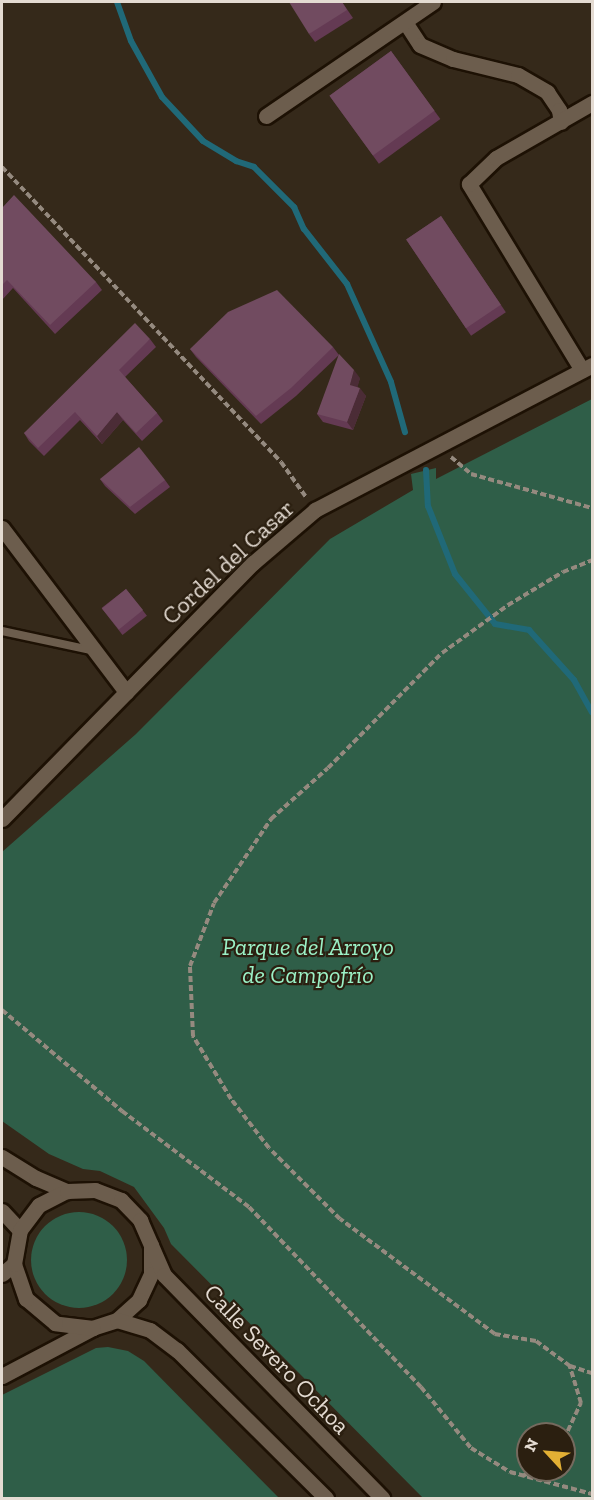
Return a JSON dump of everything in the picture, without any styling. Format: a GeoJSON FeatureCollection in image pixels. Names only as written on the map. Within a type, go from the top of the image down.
{"type":"FeatureCollection","features":[{"type":"Feature","properties":{"kind":"street"},"geometry":{"type":"LineString","coordinates":[[266,116],[433,2]]}},
{"type":"Feature","properties":{"kind":"street"},"geometry":{"type":"LineString","coordinates":[[405,22],[420,45],[453,59],[518,75],[547,92],[559,110],[561,122]]}},
{"type":"Feature","properties":{"kind":"street"},"geometry":{"type":"LineString","coordinates":[[587,367],[469,184],[496,158],[592,103]]}},
{"type":"Feature","properties":{"kind":"street","name":"Cordel del Casar"},"geometry":{"type":"LineString","coordinates":[[2,819],[253,563],[315,510],[587,367]]}},
{"type":"Feature","properties":{"kind":"street"},"geometry":{"type":"LineString","coordinates":[[2,528],[126,692]]}},
{"type":"Feature","properties":{"kind":"street"},"geometry":{"type":"LineString","coordinates":[[2,1157],[36,1178],[68,1191]]}},
{"type":"Feature","properties":{"kind":"street"},"geometry":{"type":"LineString","coordinates":[[2,1376],[93,1328],[117,1320],[139,1300],[151,1274],[151,1245],[140,1220],[121,1200],[95,1190],[68,1191],[39,1205],[20,1230],[14,1264],[26,1299],[55,1323],[93,1328]]}},
{"type":"Feature","properties":{"kind":"street"},"geometry":{"type":"LineString","coordinates":[[2,1211],[20,1230]]}},
{"type":"Feature","properties":{"kind":"street","name":"Calle Severo Ochoa"},"geometry":{"type":"LineString","coordinates":[[151,1245],[164,1275],[382,1498]]}},
{"type":"Feature","properties":{"kind":"street"},"geometry":{"type":"LineString","coordinates":[[2,1274],[14,1264]]}},
{"type":"Feature","properties":{"kind":"street"},"geometry":{"type":"LineString","coordinates":[[117,1320],[150,1330],[177,1350],[326,1498]]}},
{"type":"Feature","properties":{"kind":"lane"},"geometry":{"type":"LineString","coordinates":[[2,631],[93,650]]}},
{"type":"Feature","properties":{"kind":"path"},"geometry":{"type":"LineString","coordinates":[[2,167],[281,462],[315,510]]}},
{"type":"Feature","properties":{"kind":"path"},"geometry":{"type":"LineString","coordinates":[[437,446],[471,474],[592,508]]}},
{"type":"Feature","properties":{"kind":"path"},"geometry":{"type":"LineString","coordinates":[[592,560],[563,572],[508,605],[442,653],[328,768],[272,819],[214,903],[190,966],[193,1035],[231,1099],[269,1148],[340,1219],[495,1334],[536,1341],[570,1366],[592,1373]]}},
{"type":"Feature","properties":{"kind":"path"},"geometry":{"type":"LineString","coordinates":[[2,1010],[122,1111],[249,1207],[421,1387],[471,1448],[516,1474]]}},
{"type":"Feature","properties":{"kind":"path"},"geometry":{"type":"LineString","coordinates":[[570,1366],[581,1403],[572,1422]]}},
{"type":"Feature","properties":{"kind":"path"},"geometry":{"type":"LineString","coordinates":[[547,1482],[592,1494]]}},
{"type":"Feature","properties":{"kind":"green space","name":"Parque del Arroyo de Campofrío"},"geometry":{"type":"Polygon","coordinates":[[[592,399],[592,1498],[423,1498],[171,1244],[164,1228],[134,1187],[100,1171],[83,1169],[49,1154],[2,1121],[2,852],[136,734],[330,539],[413,490],[411,474],[436,468],[436,479],[592,399]]]}},
{"type":"Feature","properties":{"kind":"green space"},"geometry":{"type":"Polygon","coordinates":[[[79,1212],[97,1215],[113,1226],[124,1242],[127,1260],[124,1278],[113,1294],[97,1305],[79,1308],[61,1305],[45,1294],[34,1278],[31,1260],[34,1242],[45,1226],[61,1215],[79,1212]]]}},
{"type":"Feature","properties":{"kind":"green space"},"geometry":{"type":"Polygon","coordinates":[[[108,1347],[128,1351],[144,1361],[279,1498],[2,1498],[2,1395],[96,1348],[108,1347]]]}},
{"type":"Feature","properties":{"kind":"building"},"geometry":{"type":"Polygon","coordinates":[[[289,2],[342,2],[347,10],[309,34],[289,2]]]}},
{"type":"Feature","properties":{"kind":"building"},"geometry":{"type":"Polygon","coordinates":[[[391,51],[434,111],[373,156],[330,96],[391,51]]]}},
{"type":"Feature","properties":{"kind":"building"},"geometry":{"type":"Polygon","coordinates":[[[14,195],[96,282],[50,325],[7,280],[2,285],[2,208],[14,195]]]}},
{"type":"Feature","properties":{"kind":"building"},"geometry":{"type":"Polygon","coordinates":[[[441,216],[501,305],[466,328],[406,239],[441,216]]]}},
{"type":"Feature","properties":{"kind":"building"},"geometry":{"type":"Polygon","coordinates":[[[277,290],[333,347],[291,388],[256,416],[190,349],[228,312],[277,290]]]}},
{"type":"Feature","properties":{"kind":"building"},"geometry":{"type":"Polygon","coordinates":[[[135,323],[150,339],[119,370],[157,413],[136,433],[117,412],[97,436],[75,412],[38,448],[24,433],[135,323]]]}},
{"type":"Feature","properties":{"kind":"building"},"geometry":{"type":"Polygon","coordinates":[[[339,354],[354,370],[350,385],[360,388],[347,422],[317,414],[339,354]]]}},
{"type":"Feature","properties":{"kind":"building"},"geometry":{"type":"Polygon","coordinates":[[[139,447],[165,480],[130,507],[100,479],[139,447]]]}},
{"type":"Feature","properties":{"kind":"building"},"geometry":{"type":"Polygon","coordinates":[[[126,589],[143,610],[119,629],[102,609],[126,589]]]}},
{"type":"Feature","properties":{"kind":"waterway"},"geometry":{"type":"LineString","coordinates":[[117,2],[131,41],[162,97],[203,141],[236,161],[254,167],[294,207],[304,229],[347,284],[391,382],[405,432]]}},
{"type":"Feature","properties":{"kind":"waterway"},"geometry":{"type":"LineString","coordinates":[[426,470],[428,506],[455,574],[495,624],[529,630],[574,680],[592,712]]}}]}
